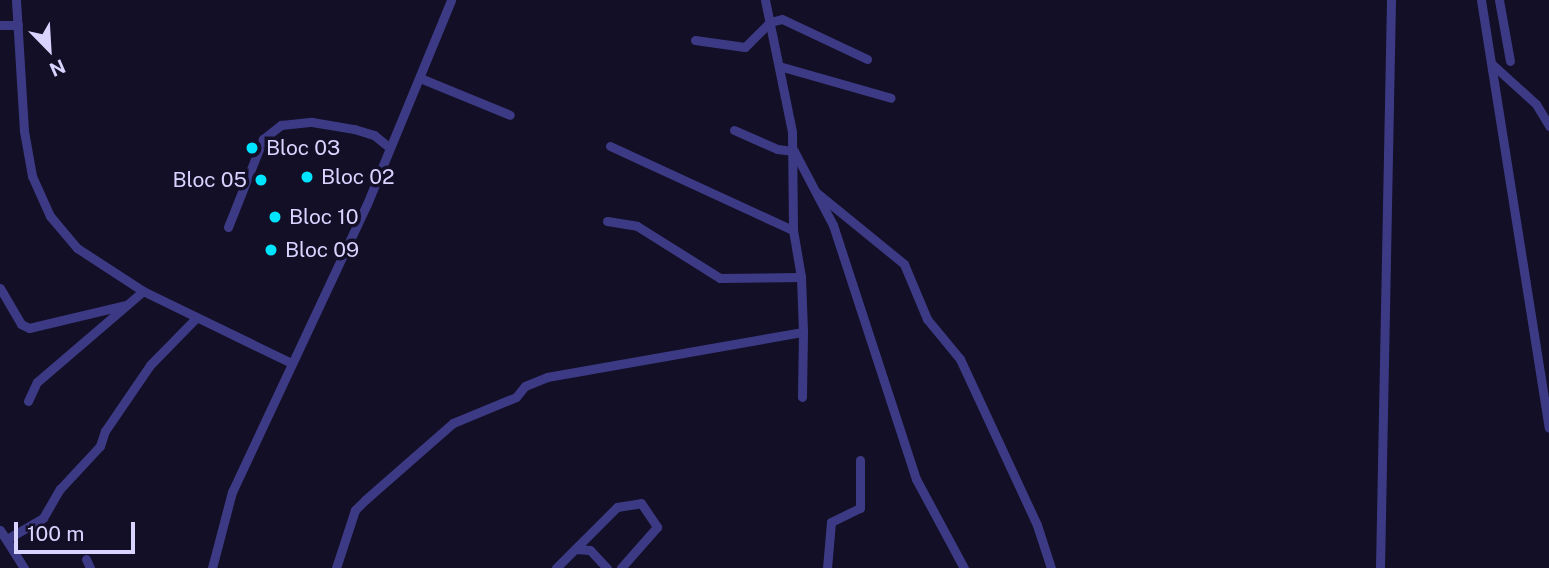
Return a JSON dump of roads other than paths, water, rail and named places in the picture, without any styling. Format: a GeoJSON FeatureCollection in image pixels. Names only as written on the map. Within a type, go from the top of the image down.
{"type":"FeatureCollection","features":[{"type":"Feature","properties":{"kind":"street"},"geometry":{"type":"LineString","coordinates":[[16,0],[24,131],[32,176],[50,216],[77,248],[143,291],[291,363]]}},
{"type":"Feature","properties":{"kind":"street"},"geometry":{"type":"LineString","coordinates":[[212,567],[232,492],[420,78],[451,0]]}},
{"type":"Feature","properties":{"kind":"street"},"geometry":{"type":"LineString","coordinates":[[765,0],[794,151],[793,230],[801,277],[802,397]]}},
{"type":"Feature","properties":{"kind":"street"},"geometry":{"type":"LineString","coordinates":[[1380,568],[1391,0]]}},
{"type":"Feature","properties":{"kind":"street"},"geometry":{"type":"LineString","coordinates":[[1480,0],[1493,65],[1549,428]]}},
{"type":"Feature","properties":{"kind":"street"},"geometry":{"type":"LineString","coordinates":[[1500,0],[1510,61]]}},
{"type":"Feature","properties":{"kind":"street"},"geometry":{"type":"LineString","coordinates":[[695,40],[745,47],[770,22],[782,19],[867,59]]}},
{"type":"Feature","properties":{"kind":"street"},"geometry":{"type":"LineString","coordinates":[[0,25],[18,25]]}},
{"type":"Feature","properties":{"kind":"street"},"geometry":{"type":"LineString","coordinates":[[1493,65],[1536,104],[1549,126]]}},
{"type":"Feature","properties":{"kind":"street"},"geometry":{"type":"LineString","coordinates":[[779,66],[891,98]]}},
{"type":"Feature","properties":{"kind":"street"},"geometry":{"type":"LineString","coordinates":[[420,78],[510,115]]}},
{"type":"Feature","properties":{"kind":"street"},"geometry":{"type":"LineString","coordinates":[[228,227],[263,139],[281,125],[312,122],[354,130],[374,135],[389,147]]}},
{"type":"Feature","properties":{"kind":"street"},"geometry":{"type":"LineString","coordinates":[[734,130],[777,149],[794,151]]}},
{"type":"Feature","properties":{"kind":"street"},"geometry":{"type":"LineString","coordinates":[[610,146],[793,230]]}},
{"type":"Feature","properties":{"kind":"street"},"geometry":{"type":"LineString","coordinates":[[794,151],[817,193],[851,275],[916,479],[964,568]]}},
{"type":"Feature","properties":{"kind":"street"},"geometry":{"type":"LineString","coordinates":[[817,193],[904,264],[927,319],[960,359],[1037,525],[1051,568]]}},
{"type":"Feature","properties":{"kind":"street"},"geometry":{"type":"LineString","coordinates":[[607,221],[637,226],[720,278],[801,277]]}},
{"type":"Feature","properties":{"kind":"street"},"geometry":{"type":"LineString","coordinates":[[0,288],[21,324],[29,328],[128,304]]}},
{"type":"Feature","properties":{"kind":"street"},"geometry":{"type":"LineString","coordinates":[[28,401],[37,382],[143,291]]}},
{"type":"Feature","properties":{"kind":"street"},"geometry":{"type":"LineString","coordinates":[[7,539],[43,518],[61,489],[100,446],[105,431],[150,365],[196,318]]}},
{"type":"Feature","properties":{"kind":"street"},"geometry":{"type":"LineString","coordinates":[[336,568],[355,510],[467,414],[516,397],[525,386],[547,377],[577,369],[803,332]]}},
{"type":"Feature","properties":{"kind":"street"},"geometry":{"type":"LineString","coordinates":[[827,568],[831,522],[860,508],[860,460]]}},
{"type":"Feature","properties":{"kind":"street"},"geometry":{"type":"LineString","coordinates":[[556,568],[617,507],[641,503],[657,527],[621,568]]}},
{"type":"Feature","properties":{"kind":"street"},"geometry":{"type":"LineString","coordinates":[[0,530],[24,568]]}},
{"type":"Feature","properties":{"kind":"street"},"geometry":{"type":"LineString","coordinates":[[575,549],[590,550],[607,568]]}},
{"type":"Feature","properties":{"kind":"place","name":"Bloc 03"},"geometry":{"type":"Point","coordinates":[252,148]}},
{"type":"Feature","properties":{"kind":"place","name":"Bloc 02"},"geometry":{"type":"Point","coordinates":[307,177]}},
{"type":"Feature","properties":{"kind":"place","name":"Bloc 05"},"geometry":{"type":"Point","coordinates":[261,180]}},
{"type":"Feature","properties":{"kind":"place","name":"Bloc 10"},"geometry":{"type":"Point","coordinates":[275,217]}},
{"type":"Feature","properties":{"kind":"place","name":"Bloc 09"},"geometry":{"type":"Point","coordinates":[271,250]}}]}
